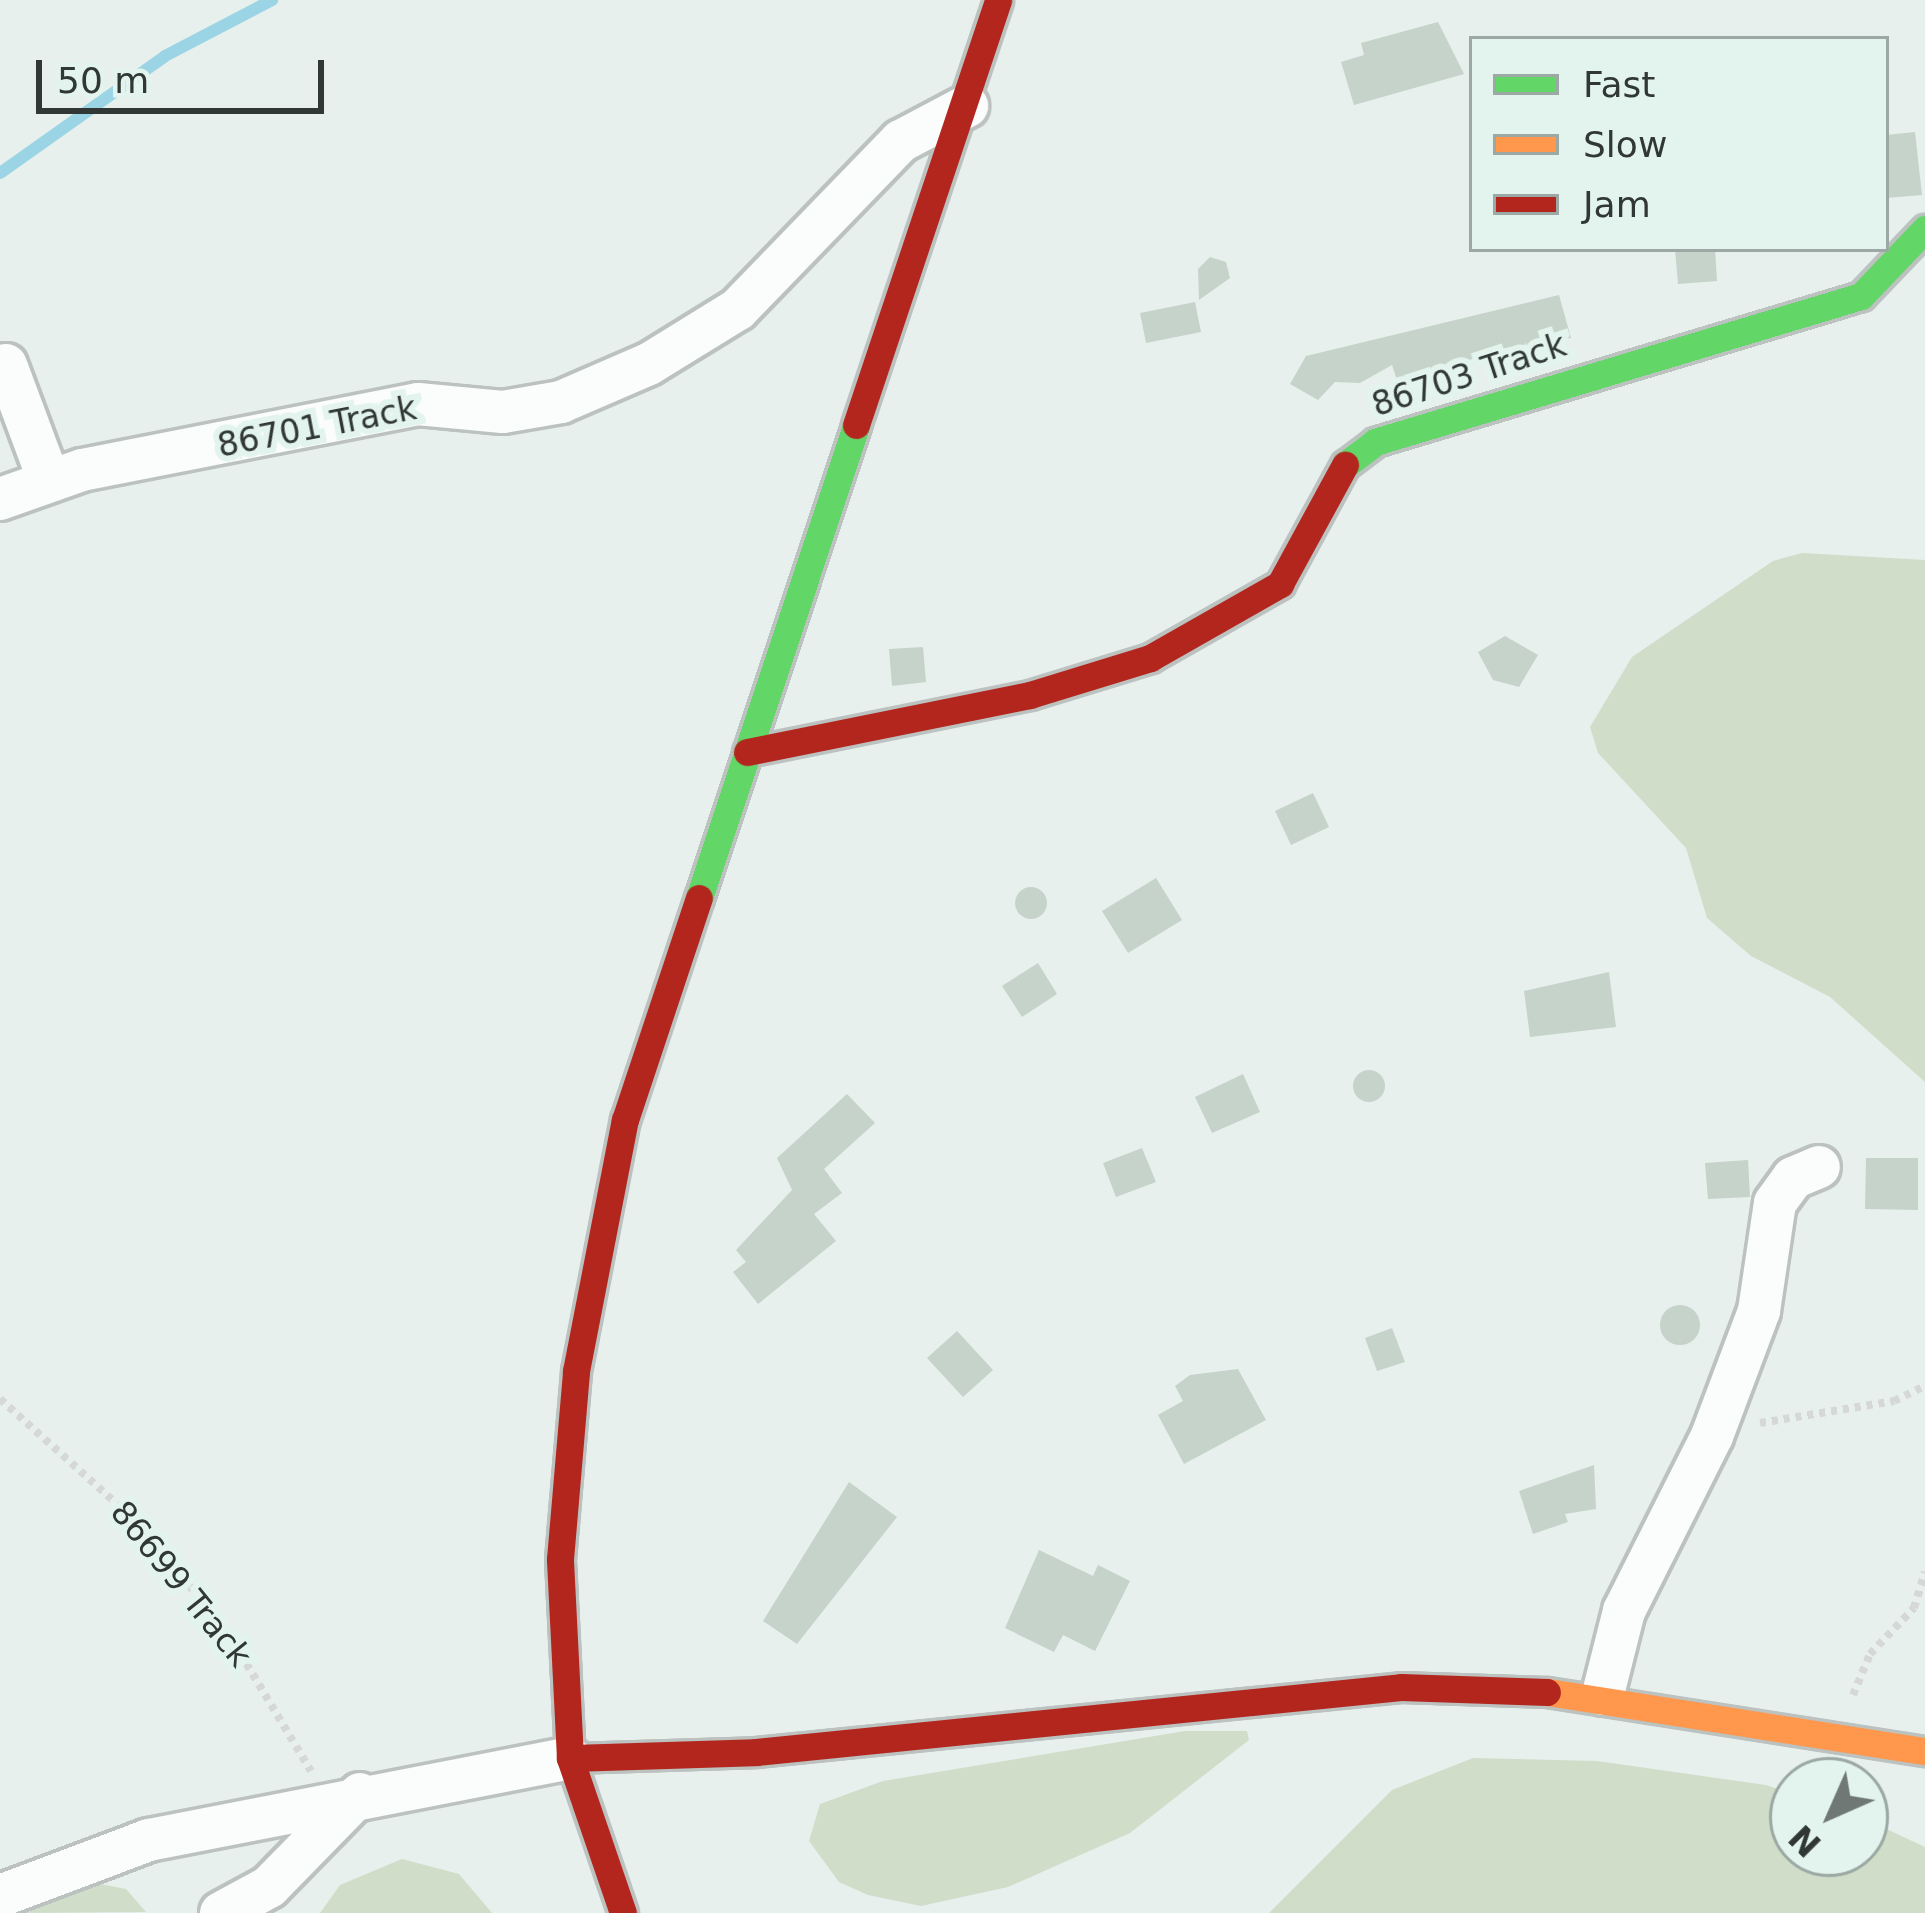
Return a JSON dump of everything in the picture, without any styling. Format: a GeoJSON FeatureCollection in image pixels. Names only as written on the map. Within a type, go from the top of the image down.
{"type":"FeatureCollection","features":[{"type":"Feature","properties":{"kind":"street"},"geometry":{"type":"LineString","coordinates":[[623,1913],[570,1758],[560,1559],[576,1371],[625,1120],[967,106],[998,0]]}},
{"type":"Feature","properties":{"kind":"street","name":"86701 Track"},"geometry":{"type":"LineString","coordinates":[[0,499],[48,478],[418,404],[503,412],[561,402],[649,364],[739,309],[902,141],[967,106]]}},
{"type":"Feature","properties":{"kind":"street","name":"86703 Track"},"geometry":{"type":"LineString","coordinates":[[747,752],[1030,695],[1150,658],[1280,584],[1332,475],[1376,442],[1817,314],[1861,296],[1925,229]]}},
{"type":"Feature","properties":{"kind":"street"},"geometry":{"type":"LineString","coordinates":[[6,365],[48,478]]}},
{"type":"Feature","properties":{"kind":"street"},"geometry":{"type":"LineString","coordinates":[[1603,1694],[1624,1611],[1712,1436],[1759,1311],[1775,1203],[1793,1178],[1819,1167]]}},
{"type":"Feature","properties":{"kind":"street"},"geometry":{"type":"LineString","coordinates":[[0,1897],[149,1840],[311,1801],[570,1758],[801,1748],[1401,1687],[1603,1694],[1925,1751]]}},
{"type":"Feature","properties":{"kind":"street"},"geometry":{"type":"LineString","coordinates":[[221,1913],[269,1887],[359,1794]]}},
{"type":"Feature","properties":{"kind":"path"},"geometry":{"type":"LineString","coordinates":[[1712,1436],[1894,1401],[1925,1386]]}},
{"type":"Feature","properties":{"kind":"path","name":"86699 Track"},"geometry":{"type":"LineString","coordinates":[[0,1399],[135,1520],[228,1633],[311,1762],[311,1801]]}},
{"type":"Feature","properties":{"kind":"path"},"geometry":{"type":"LineString","coordinates":[[1845,1737],[1870,1654],[1914,1608],[1925,1572]]}},
{"type":"Feature","properties":{"kind":"green space"},"geometry":{"type":"Polygon","coordinates":[[[1802,553],[1925,560],[1925,1082],[1830,997],[1751,956],[1707,918],[1686,848],[1598,753],[1590,727],[1632,657],[1773,561],[1802,553]]]}},
{"type":"Feature","properties":{"kind":"green space"},"geometry":{"type":"Polygon","coordinates":[[[1185,1731],[1247,1731],[1249,1740],[1130,1833],[1008,1887],[921,1906],[868,1895],[839,1882],[809,1841],[820,1804],[883,1781],[1185,1731]]]}},
{"type":"Feature","properties":{"kind":"green space"},"geometry":{"type":"Polygon","coordinates":[[[1473,1758],[1597,1761],[1766,1785],[1769,1877],[1889,1877],[1889,1830],[1925,1847],[1925,1913],[1269,1913],[1392,1790],[1473,1758]]]}},
{"type":"Feature","properties":{"kind":"green space"},"geometry":{"type":"Polygon","coordinates":[[[402,1859],[459,1874],[492,1913],[320,1913],[340,1885],[402,1859]]]}},
{"type":"Feature","properties":{"kind":"green space"},"geometry":{"type":"Polygon","coordinates":[[[95,1883],[126,1889],[146,1912],[25,1913],[95,1883]]]}},
{"type":"Feature","properties":{"kind":"building"},"geometry":{"type":"Polygon","coordinates":[[[1438,22],[1464,74],[1354,105],[1341,62],[1364,55],[1361,43],[1438,22]]]}},
{"type":"Feature","properties":{"kind":"building"},"geometry":{"type":"Polygon","coordinates":[[[1915,132],[1922,195],[1889,198],[1889,135],[1915,132]]]}},
{"type":"Feature","properties":{"kind":"building"},"geometry":{"type":"Polygon","coordinates":[[[1675,252],[1715,252],[1717,281],[1678,284],[1675,252]]]}},
{"type":"Feature","properties":{"kind":"building"},"geometry":{"type":"Polygon","coordinates":[[[1210,257],[1226,262],[1230,278],[1199,300],[1198,269],[1210,257]]]}},
{"type":"Feature","properties":{"kind":"building"},"geometry":{"type":"Polygon","coordinates":[[[1559,295],[1571,338],[1499,349],[1399,386],[1392,365],[1360,383],[1335,382],[1318,400],[1290,384],[1306,356],[1559,295]]]}},
{"type":"Feature","properties":{"kind":"building"},"geometry":{"type":"Polygon","coordinates":[[[1195,302],[1201,332],[1146,343],[1140,313],[1195,302]]]}},
{"type":"Feature","properties":{"kind":"building"},"geometry":{"type":"Polygon","coordinates":[[[1505,636],[1538,655],[1519,687],[1493,680],[1478,652],[1505,636]]]}},
{"type":"Feature","properties":{"kind":"building"},"geometry":{"type":"Polygon","coordinates":[[[923,647],[926,682],[892,686],[889,649],[923,647]]]}},
{"type":"Feature","properties":{"kind":"building"},"geometry":{"type":"Polygon","coordinates":[[[1313,793],[1329,827],[1291,845],[1275,811],[1313,793]]]}},
{"type":"Feature","properties":{"kind":"building"},"geometry":{"type":"Polygon","coordinates":[[[1156,878],[1182,920],[1128,953],[1102,911],[1156,878]]]}},
{"type":"Feature","properties":{"kind":"building"},"geometry":{"type":"Polygon","coordinates":[[[1031,887],[1042,892],[1047,903],[1042,914],[1031,919],[1020,914],[1015,903],[1020,892],[1031,887]]]}},
{"type":"Feature","properties":{"kind":"building"},"geometry":{"type":"Polygon","coordinates":[[[1038,963],[1057,994],[1022,1017],[1002,986],[1038,963]]]}},
{"type":"Feature","properties":{"kind":"building"},"geometry":{"type":"Polygon","coordinates":[[[1609,972],[1616,1027],[1530,1037],[1524,991],[1609,972]]]}},
{"type":"Feature","properties":{"kind":"building"},"geometry":{"type":"Polygon","coordinates":[[[1369,1070],[1380,1075],[1385,1086],[1380,1097],[1369,1102],[1358,1097],[1353,1086],[1358,1075],[1369,1070]]]}},
{"type":"Feature","properties":{"kind":"building"},"geometry":{"type":"Polygon","coordinates":[[[1243,1074],[1260,1112],[1212,1133],[1195,1097],[1243,1074]]]}},
{"type":"Feature","properties":{"kind":"building"},"geometry":{"type":"Polygon","coordinates":[[[847,1094],[875,1123],[824,1169],[842,1193],[814,1214],[836,1241],[758,1304],[733,1272],[746,1262],[736,1250],[792,1190],[777,1158],[847,1094]]]}},
{"type":"Feature","properties":{"kind":"building"},"geometry":{"type":"Polygon","coordinates":[[[1142,1148],[1156,1182],[1116,1197],[1103,1163],[1142,1148]]]}},
{"type":"Feature","properties":{"kind":"building"},"geometry":{"type":"Polygon","coordinates":[[[1866,1158],[1918,1158],[1918,1210],[1865,1209],[1866,1158]]]}},
{"type":"Feature","properties":{"kind":"building"},"geometry":{"type":"Polygon","coordinates":[[[1748,1160],[1750,1197],[1708,1199],[1705,1163],[1748,1160]]]}},
{"type":"Feature","properties":{"kind":"building"},"geometry":{"type":"Polygon","coordinates":[[[1680,1305],[1694,1311],[1700,1325],[1694,1339],[1680,1345],[1666,1339],[1660,1325],[1666,1311],[1680,1305]]]}},
{"type":"Feature","properties":{"kind":"building"},"geometry":{"type":"Polygon","coordinates":[[[1392,1328],[1405,1362],[1377,1371],[1365,1338],[1392,1328]]]}},
{"type":"Feature","properties":{"kind":"building"},"geometry":{"type":"Polygon","coordinates":[[[957,1331],[993,1370],[963,1397],[927,1358],[957,1331]]]}},
{"type":"Feature","properties":{"kind":"building"},"geometry":{"type":"Polygon","coordinates":[[[1238,1369],[1266,1420],[1184,1464],[1158,1415],[1183,1401],[1175,1386],[1190,1375],[1238,1369]]]}},
{"type":"Feature","properties":{"kind":"building"},"geometry":{"type":"Polygon","coordinates":[[[1594,1465],[1596,1509],[1565,1514],[1568,1522],[1533,1534],[1519,1491],[1594,1465]]]}},
{"type":"Feature","properties":{"kind":"building"},"geometry":{"type":"Polygon","coordinates":[[[849,1482],[897,1517],[797,1644],[763,1621],[849,1482]]]}},
{"type":"Feature","properties":{"kind":"building"},"geometry":{"type":"Polygon","coordinates":[[[1039,1550],[1093,1576],[1098,1565],[1130,1581],[1095,1651],[1063,1635],[1054,1652],[1005,1628],[1039,1550]]]}},
{"type":"Feature","properties":{"kind":"waterway"},"geometry":{"type":"LineString","coordinates":[[0,173],[165,56],[272,0]]}},
{"type":"Feature","properties":{"kind":"traffic: fast"},"geometry":{"type":"LineString","coordinates":[[1345,465],[1375,442],[1861,296],[1925,229]]}},
{"type":"Feature","properties":{"kind":"traffic: fast"},"geometry":{"type":"LineString","coordinates":[[699,898],[856,425]]}},
{"type":"Feature","properties":{"kind":"traffic: slow"},"geometry":{"type":"LineString","coordinates":[[1547,1692],[1925,1751]]}},
{"type":"Feature","properties":{"kind":"traffic: jam"},"geometry":{"type":"LineString","coordinates":[[856,425],[998,0]]}},
{"type":"Feature","properties":{"kind":"traffic: jam"},"geometry":{"type":"LineString","coordinates":[[747,752],[1030,695],[1150,658],[1280,584],[1345,465]]}},
{"type":"Feature","properties":{"kind":"traffic: jam"},"geometry":{"type":"LineString","coordinates":[[623,1913],[570,1758],[560,1559],[576,1371],[625,1120],[699,898]]}},
{"type":"Feature","properties":{"kind":"traffic: jam"},"geometry":{"type":"LineString","coordinates":[[570,1758],[756,1752],[1401,1687],[1547,1692]]}}]}
